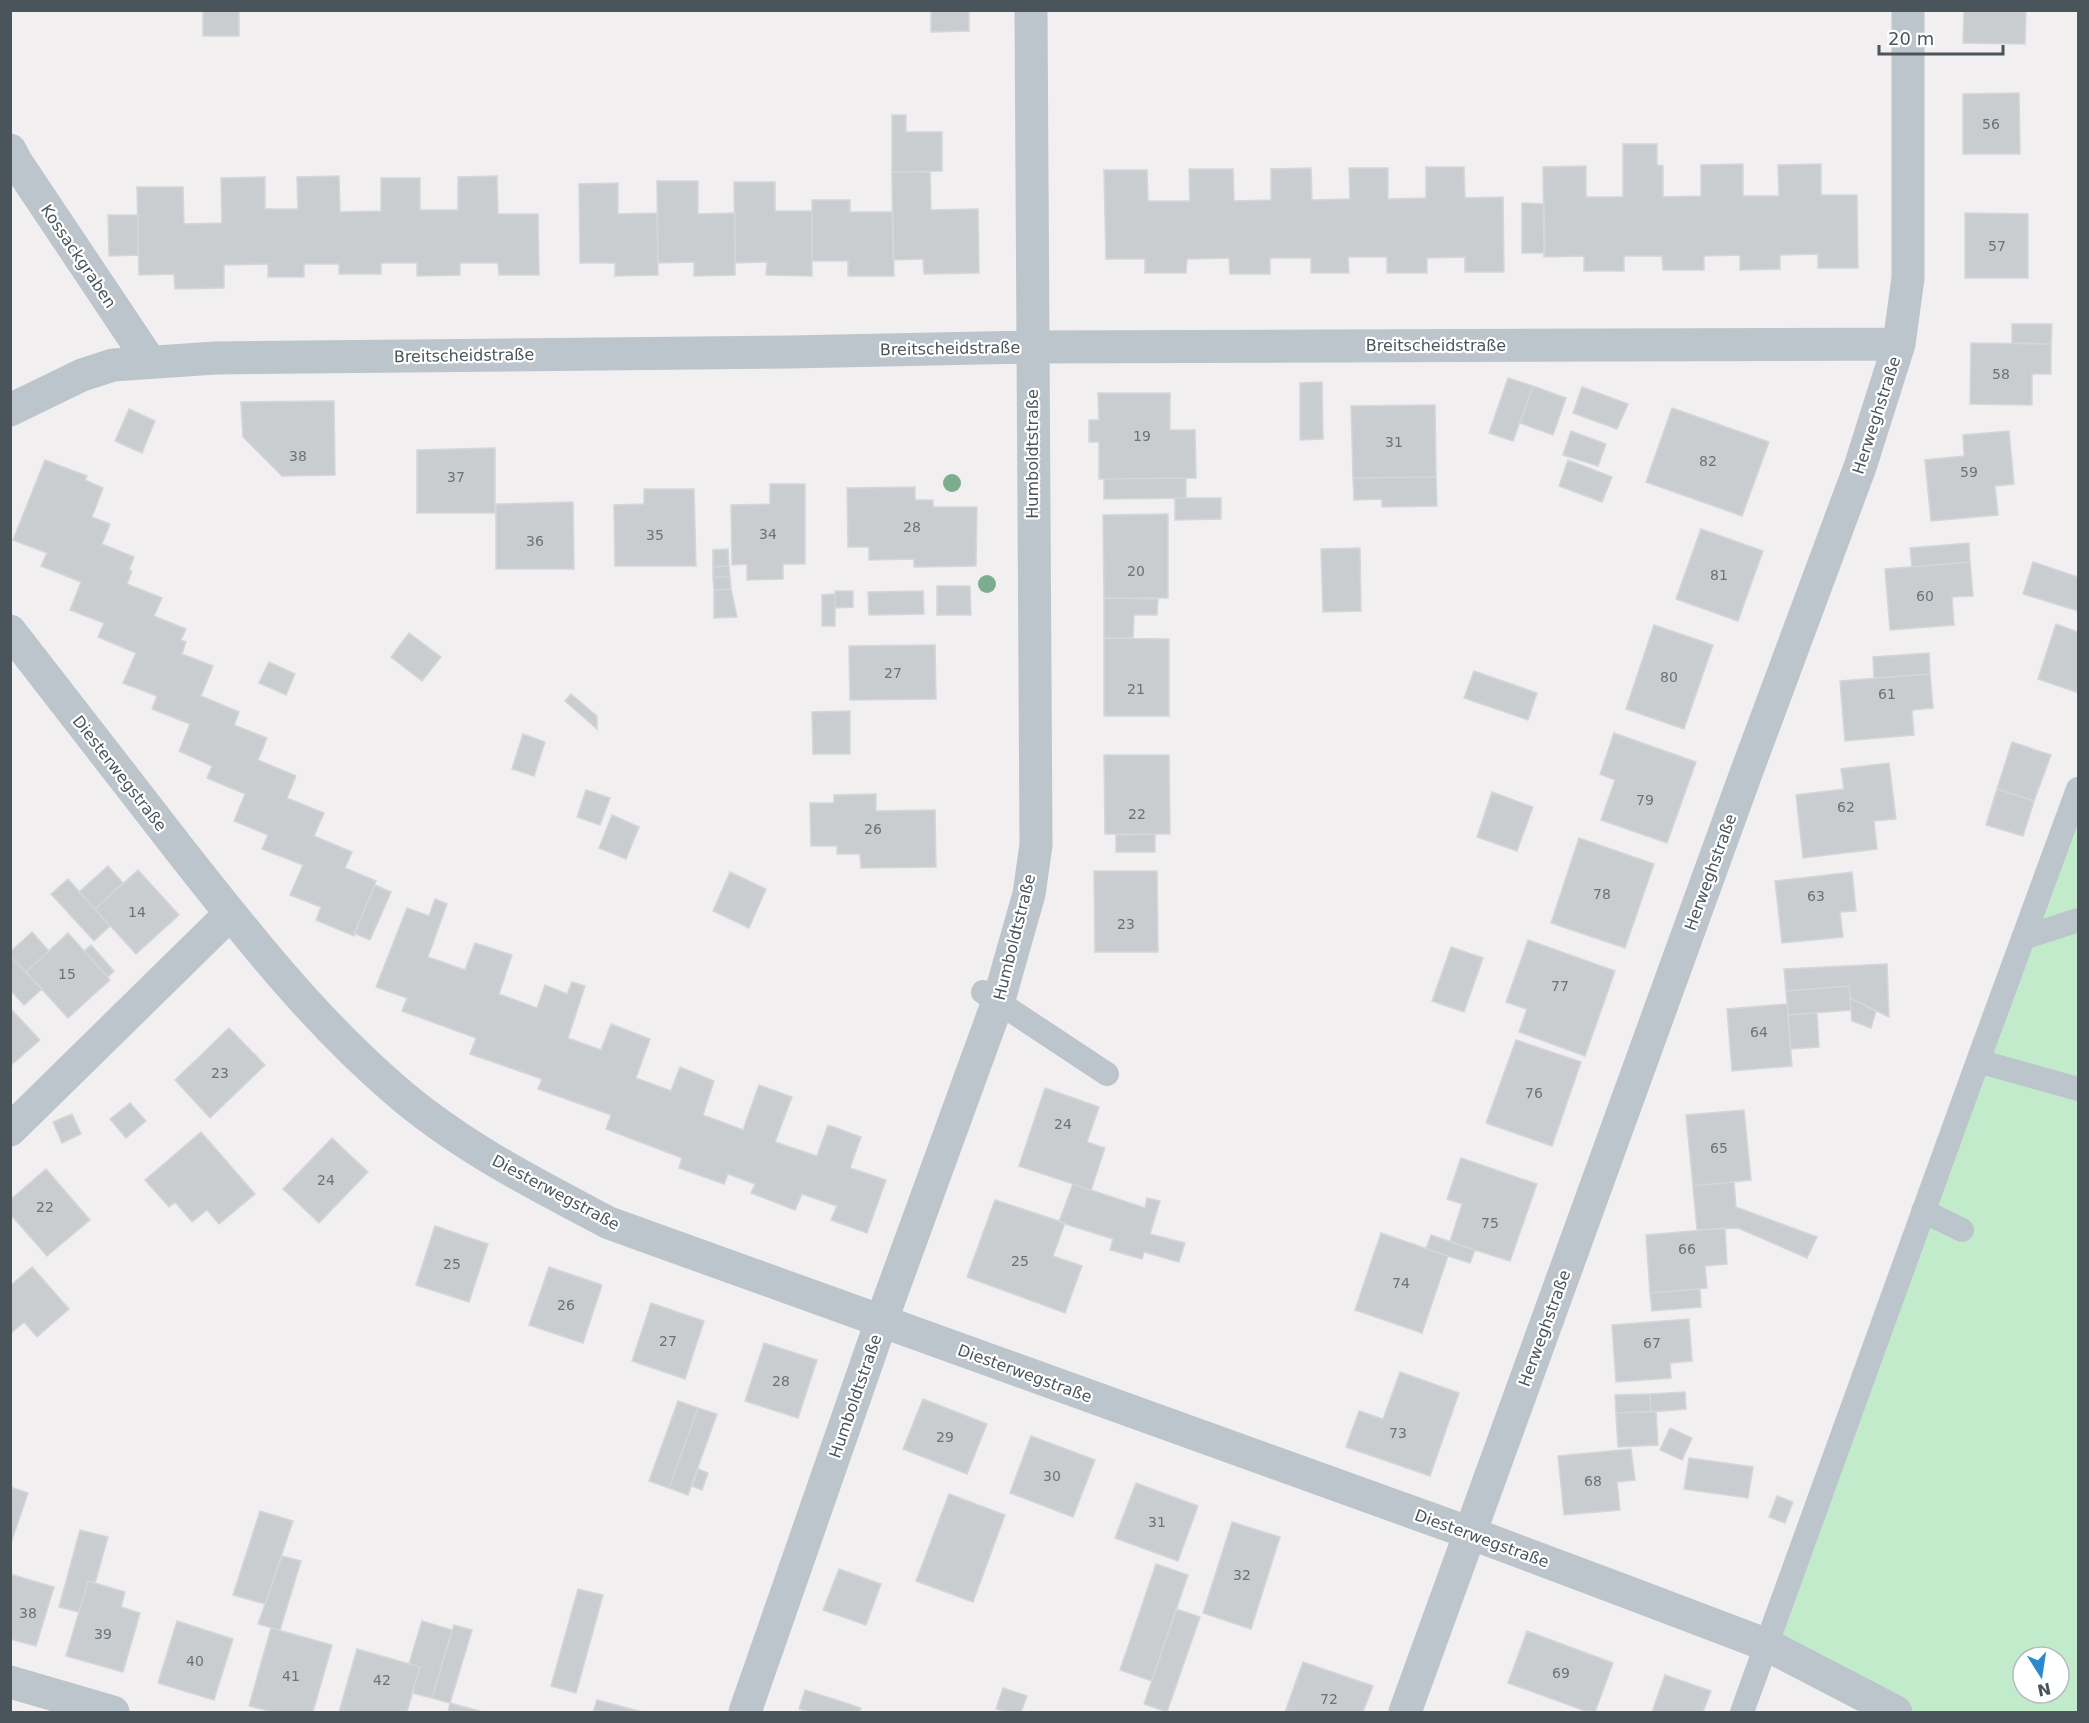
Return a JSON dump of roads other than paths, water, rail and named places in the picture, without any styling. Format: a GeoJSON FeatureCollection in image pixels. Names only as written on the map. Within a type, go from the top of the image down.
{"type":"FeatureCollection","features":[{"type":"Feature","properties":{"kind":"street","name":"Humboldtstraße"},"geometry":{"type":"LineString","coordinates":[[745,1713],[991,996],[1029,894],[1036,845],[1031,10]]}},
{"type":"Feature","properties":{"kind":"street","name":"Herweghstraße"},"geometry":{"type":"LineString","coordinates":[[1405,1713],[1860,467],[1899,344],[1908,278],[1908,10]]}},
{"type":"Feature","properties":{"kind":"street","name":"Kossackgraben"},"geometry":{"type":"LineString","coordinates":[[10,150],[23,173],[150,362]]}},
{"type":"Feature","properties":{"kind":"street","name":"Breitscheidstraße"},"geometry":{"type":"LineString","coordinates":[[10,410],[82,375],[113,365],[215,358],[1032,347],[1899,344]]}},
{"type":"Feature","properties":{"kind":"street","name":"Diesterwegstraße"},"geometry":{"type":"LineString","coordinates":[[10,631],[230,914],[329,1028],[395,1090],[463,1141],[528,1180],[609,1223],[1470,1533],[1767,1646],[1896,1713]]}},
{"type":"Feature","properties":{"kind":"street"},"geometry":{"type":"LineString","coordinates":[[10,1130],[230,914]]}},
{"type":"Feature","properties":{"kind":"street"},"geometry":{"type":"LineString","coordinates":[[10,1682],[113,1713]]}},
{"type":"Feature","properties":{"kind":"lane"},"geometry":{"type":"LineString","coordinates":[[1742,1713],[1923,1211],[2079,789]]}},
{"type":"Feature","properties":{"kind":"lane"},"geometry":{"type":"LineString","coordinates":[[2023,938],[2079,920]]}},
{"type":"Feature","properties":{"kind":"lane"},"geometry":{"type":"LineString","coordinates":[[991,996],[1107,1074]]}},
{"type":"Feature","properties":{"kind":"lane"},"geometry":{"type":"LineString","coordinates":[[1978,1061],[2079,1089]]}},
{"type":"Feature","properties":{"kind":"lane"},"geometry":{"type":"LineString","coordinates":[[1923,1211],[1962,1230]]}}]}
